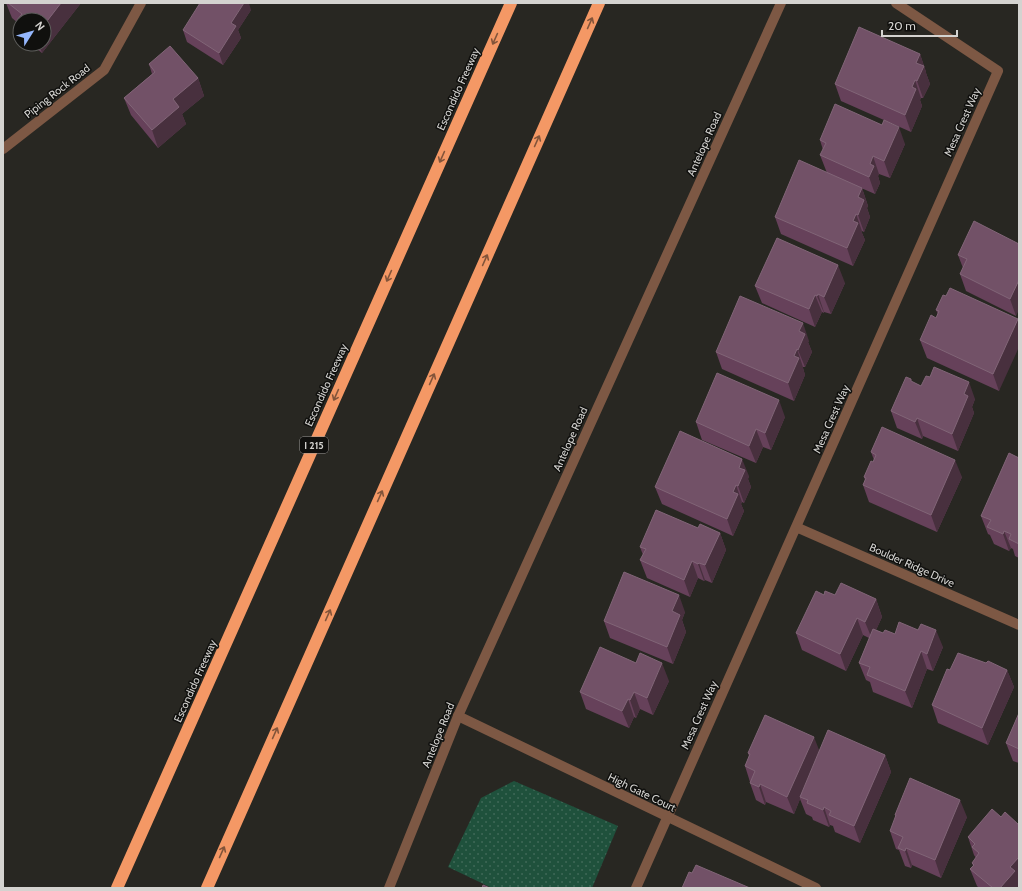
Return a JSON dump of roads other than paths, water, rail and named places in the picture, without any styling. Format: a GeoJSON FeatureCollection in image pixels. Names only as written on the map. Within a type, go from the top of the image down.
{"type":"FeatureCollection","features":[{"type":"Feature","properties":{"kind":"highway","name":"Escondido Freeway"},"geometry":{"type":"LineString","coordinates":[[117,888],[511,3]]}},
{"type":"Feature","properties":{"kind":"highway"},"geometry":{"type":"LineString","coordinates":[[207,888],[599,3]]}},
{"type":"Feature","properties":{"kind":"street","name":"Piping Rock Road"},"geometry":{"type":"LineString","coordinates":[[3,149],[104,70],[141,3]]}},
{"type":"Feature","properties":{"kind":"street","name":"Antelope Road"},"geometry":{"type":"LineString","coordinates":[[388,888],[458,716],[781,3]]}},
{"type":"Feature","properties":{"kind":"street","name":"Mesa Crest Way"},"geometry":{"type":"LineString","coordinates":[[636,888],[998,71],[896,3]]}},
{"type":"Feature","properties":{"kind":"street","name":"Boulder Ridge Drive"},"geometry":{"type":"LineString","coordinates":[[796,527],[1019,625]]}},
{"type":"Feature","properties":{"kind":"street","name":"High Gate Court"},"geometry":{"type":"LineString","coordinates":[[458,716],[816,888]]}}]}
